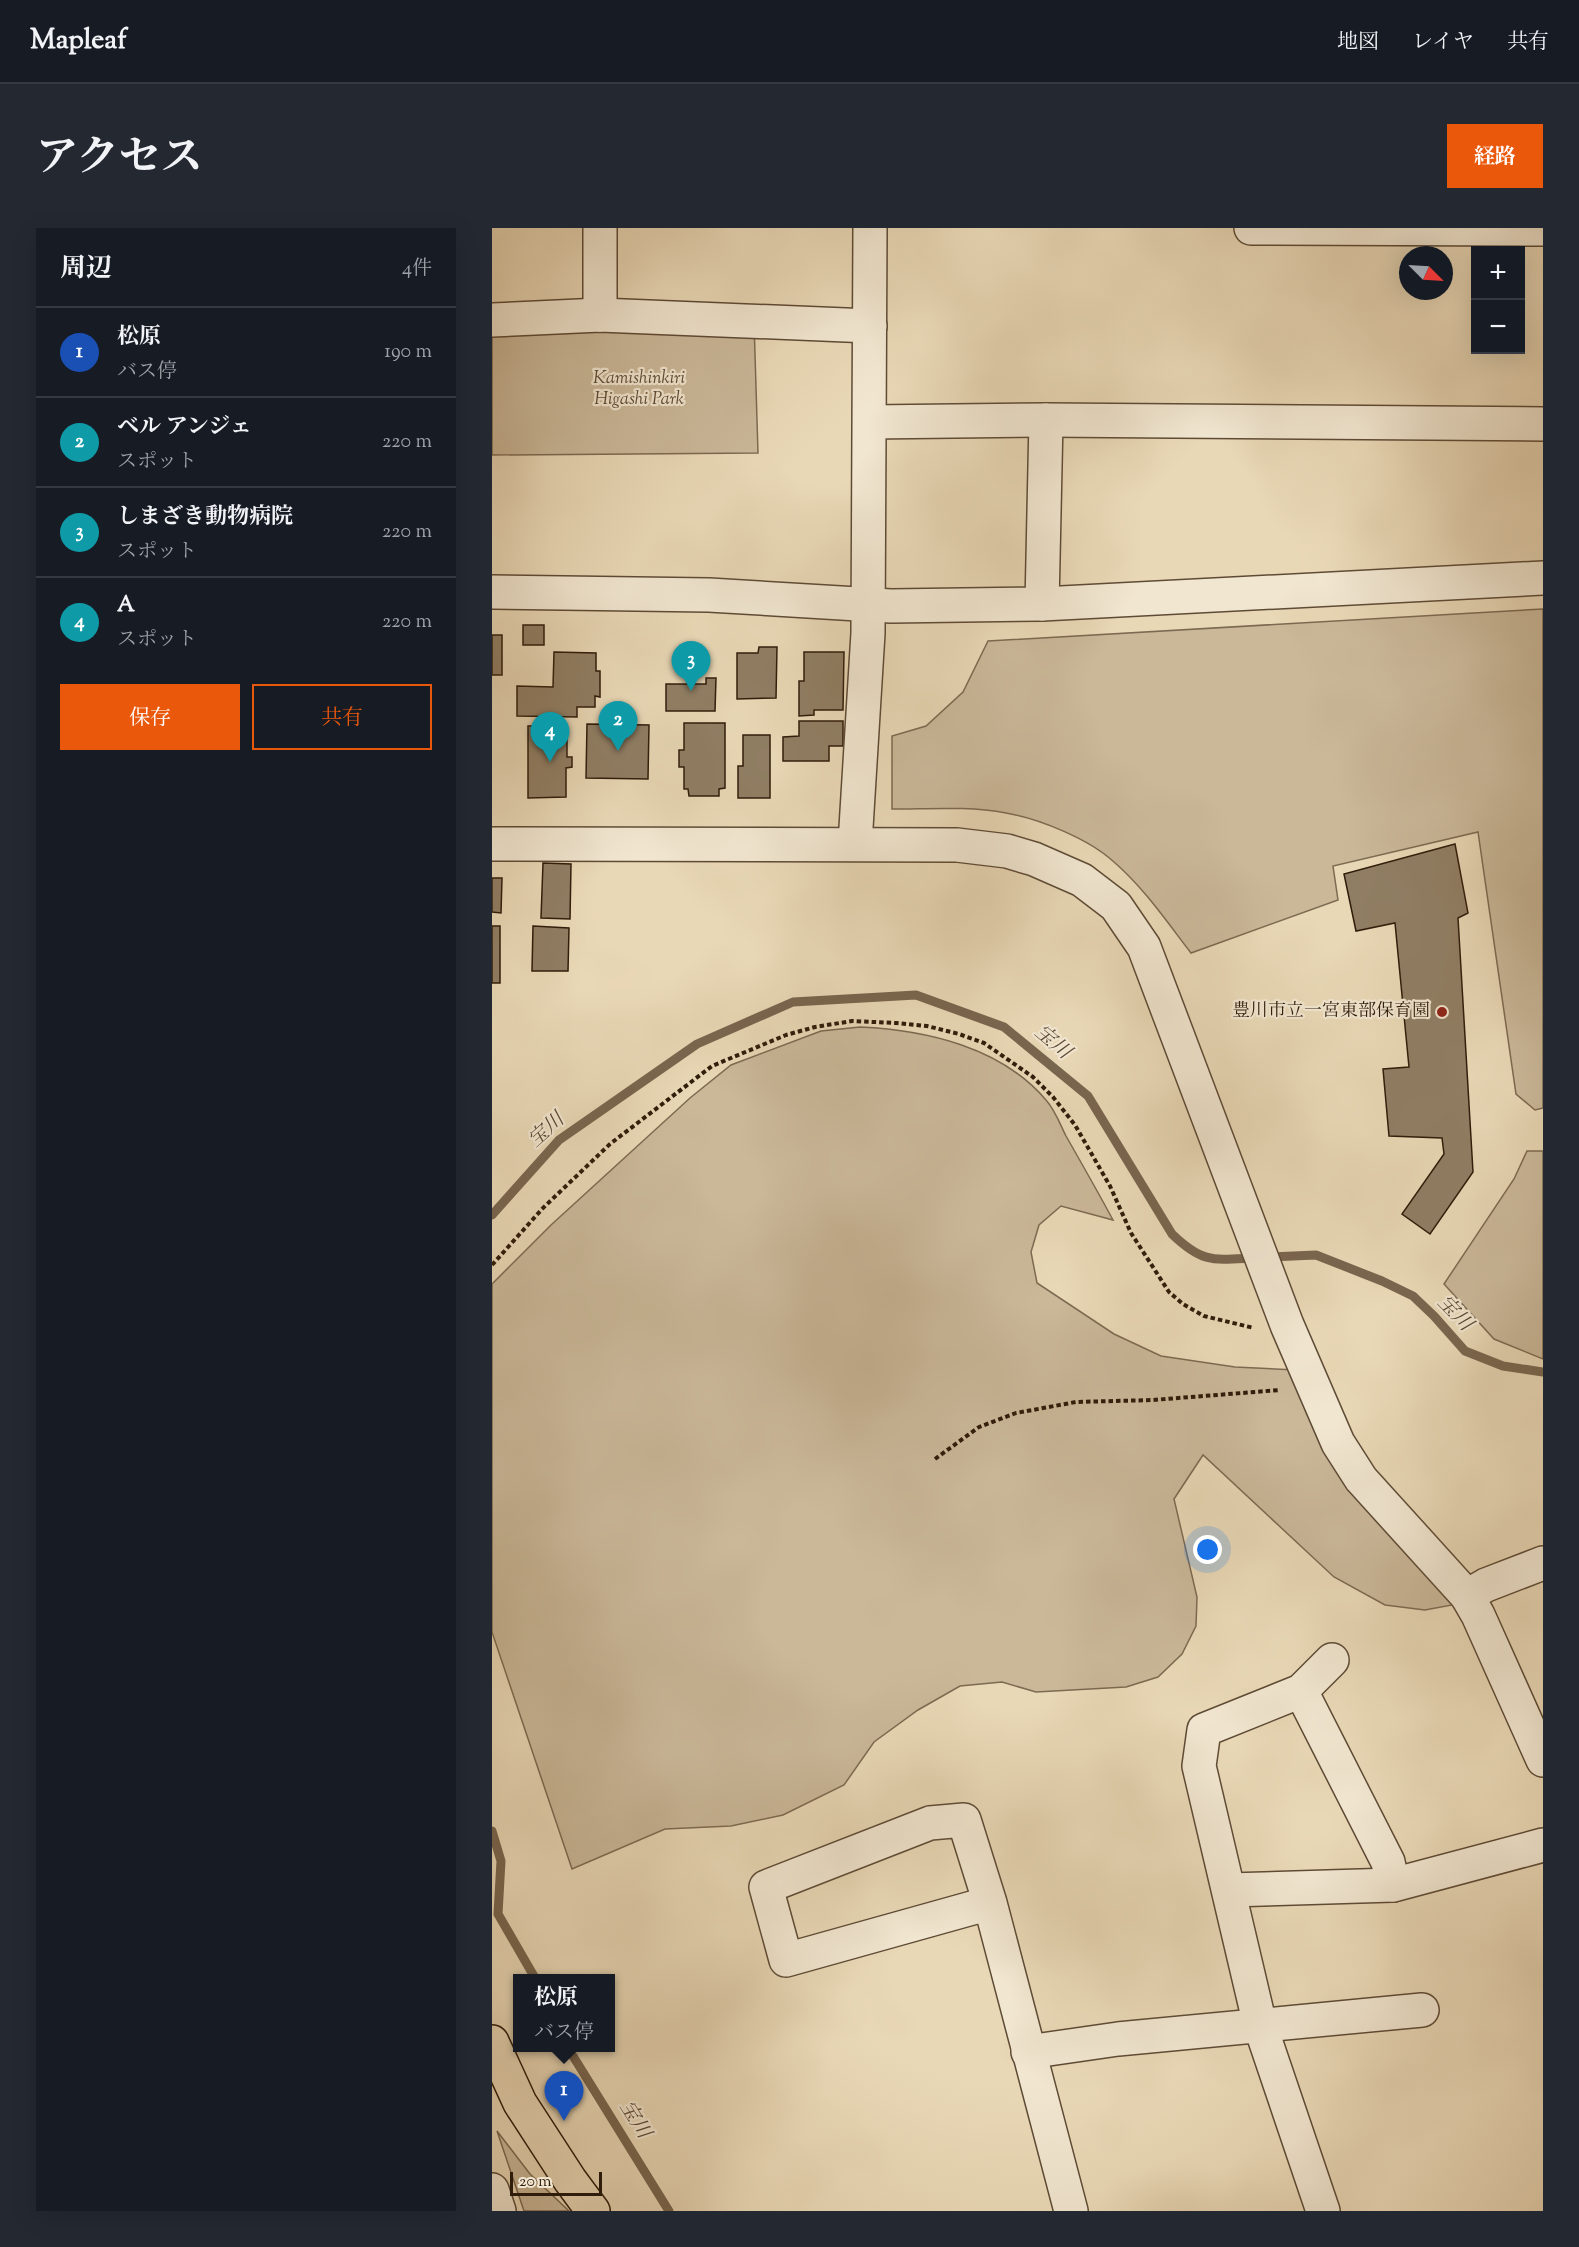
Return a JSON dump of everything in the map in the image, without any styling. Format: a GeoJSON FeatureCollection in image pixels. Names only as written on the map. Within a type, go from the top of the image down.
{"type":"FeatureCollection","features":[{"type":"Feature","properties":{"kind":"highway"},"geometry":{"type":"LineString","coordinates":[[492,2042],[520,2103],[593,2211]]}},
{"type":"Feature","properties":{"kind":"street"},"geometry":{"type":"LineString","coordinates":[[600,228],[600,315]]}},
{"type":"Feature","properties":{"kind":"street"},"geometry":{"type":"LineString","coordinates":[[855,844],[868,604],[870,228]]}},
{"type":"Feature","properties":{"kind":"street"},"geometry":{"type":"LineString","coordinates":[[1251,228],[1543,229]]}},
{"type":"Feature","properties":{"kind":"street"},"geometry":{"type":"LineString","coordinates":[[492,320],[600,315],[870,326]]}},
{"type":"Feature","properties":{"kind":"street"},"geometry":{"type":"LineString","coordinates":[[870,422],[1046,420],[1543,424]]}},
{"type":"Feature","properties":{"kind":"street"},"geometry":{"type":"LineString","coordinates":[[1042,604],[1046,420]]}},
{"type":"Feature","properties":{"kind":"street"},"geometry":{"type":"LineString","coordinates":[[492,592],[709,595],[868,604],[1042,604],[1543,578]]}},
{"type":"Feature","properties":{"kind":"street"},"geometry":{"type":"LineString","coordinates":[[492,844],[957,845],[1007,851],[1034,859],[1082,880],[1116,906],[1144,947],[1285,1318],[1338,1443],[1361,1479],[1467,1596],[1478,1615],[1543,1760]]}},
{"type":"Feature","properties":{"kind":"street"},"geometry":{"type":"LineString","coordinates":[[1467,1596],[1486,1585],[1543,1563]]}},
{"type":"Feature","properties":{"kind":"street"},"geometry":{"type":"LineString","coordinates":[[1323,2211],[1260,2025],[1199,1766],[1204,1730],[1301,1690],[1332,1660]]}},
{"type":"Feature","properties":{"kind":"street"},"geometry":{"type":"LineString","coordinates":[[1301,1690],[1388,1862],[1393,1885]]}},
{"type":"Feature","properties":{"kind":"street"},"geometry":{"type":"LineString","coordinates":[[990,1903],[786,1960],[766,1887],[930,1823],[964,1820],[990,1903],[1071,2211]]}},
{"type":"Feature","properties":{"kind":"street"},"geometry":{"type":"LineString","coordinates":[[1229,1890],[1393,1885],[1543,1845]]}},
{"type":"Feature","properties":{"kind":"street"},"geometry":{"type":"LineString","coordinates":[[1028,2052],[1118,2039],[1422,2010]]}},
{"type":"Feature","properties":{"kind":"street"},"geometry":{"type":"LineString","coordinates":[[492,2190],[499,2211]]}},
{"type":"Feature","properties":{"kind":"path"},"geometry":{"type":"LineString","coordinates":[[492,1265],[543,1208],[610,1144],[712,1066],[786,1035],[815,1027],[852,1021],[896,1023],[927,1026],[984,1043],[1033,1077],[1053,1097],[1075,1125],[1110,1186],[1131,1233],[1169,1292],[1183,1304],[1204,1316],[1268,1332],[1285,1318]]}},
{"type":"Feature","properties":{"kind":"path"},"geometry":{"type":"LineString","coordinates":[[935,1459],[979,1427],[1016,1413],[1076,1402],[1153,1400],[1314,1387]]}},
{"type":"Feature","properties":{"kind":"green space","name":"Kamishinkiri Higashi Park"},"geometry":{"type":"Polygon","coordinates":[[[754,321],[758,453],[492,455],[492,328],[754,321]]]}},
{"type":"Feature","properties":{"kind":"green space"},"geometry":{"type":"Polygon","coordinates":[[[1543,609],[1543,1108],[1535,1110],[1516,1094],[1478,832],[1333,866],[1338,900],[1191,953],[1125,872],[1104,854],[1078,838],[1049,825],[1006,813],[963,809],[892,809],[892,736],[926,726],[963,692],[988,641],[1543,609]]]}},
{"type":"Feature","properties":{"kind":"green space"},"geometry":{"type":"Polygon","coordinates":[[[860,1027],[911,1032],[961,1045],[985,1054],[1028,1082],[1052,1108],[1113,1220],[1061,1206],[1039,1225],[1031,1252],[1037,1283],[1114,1334],[1161,1356],[1235,1367],[1296,1370],[1449,1589],[1452,1605],[1425,1610],[1385,1605],[1334,1577],[1203,1455],[1174,1499],[1197,1597],[1196,1626],[1182,1654],[1158,1677],[1126,1687],[1036,1692],[1002,1682],[960,1686],[918,1710],[874,1742],[844,1785],[783,1815],[731,1826],[665,1829],[572,1869],[492,1632],[492,1284],[551,1225],[690,1098],[731,1065],[821,1031],[860,1027]]]}},
{"type":"Feature","properties":{"kind":"green space"},"geometry":{"type":"Polygon","coordinates":[[[1527,1151],[1543,1151],[1543,1359],[1494,1339],[1444,1284],[1514,1179],[1527,1151]]]}},
{"type":"Feature","properties":{"kind":"green space"},"geometry":{"type":"Polygon","coordinates":[[[497,2131],[530,2174],[569,2211],[524,2211],[497,2131]]]}},
{"type":"Feature","properties":{"kind":"building"},"geometry":{"type":"Polygon","coordinates":[[[523,625],[544,625],[544,645],[523,645],[523,625]]]}},
{"type":"Feature","properties":{"kind":"building"},"geometry":{"type":"Polygon","coordinates":[[[492,635],[502,635],[502,675],[492,675],[492,635]]]}},
{"type":"Feature","properties":{"kind":"building"},"geometry":{"type":"Polygon","coordinates":[[[759,647],[777,647],[776,698],[737,699],[737,653],[758,653],[759,647]]]}},
{"type":"Feature","properties":{"kind":"building"},"geometry":{"type":"Polygon","coordinates":[[[554,652],[596,653],[596,671],[600,671],[600,697],[595,696],[595,707],[577,707],[577,717],[517,716],[517,686],[553,687],[554,652]]]}},
{"type":"Feature","properties":{"kind":"building"},"geometry":{"type":"Polygon","coordinates":[[[804,652],[844,652],[843,710],[814,710],[814,715],[799,716],[799,681],[804,681],[804,652]]]}},
{"type":"Feature","properties":{"kind":"building"},"geometry":{"type":"Polygon","coordinates":[[[706,678],[716,678],[715,711],[666,711],[666,684],[706,684],[706,678]]]}},
{"type":"Feature","properties":{"kind":"building"},"geometry":{"type":"Polygon","coordinates":[[[799,721],[843,721],[843,746],[829,746],[829,761],[783,761],[783,737],[799,736],[799,721]]]}},
{"type":"Feature","properties":{"kind":"building"},"geometry":{"type":"Polygon","coordinates":[[[684,723],[725,723],[725,788],[719,789],[719,796],[689,796],[688,789],[684,789],[684,767],[679,767],[679,750],[684,750],[684,723]]]}},
{"type":"Feature","properties":{"kind":"building"},"geometry":{"type":"Polygon","coordinates":[[[587,724],[649,725],[648,779],[586,778],[587,724]]]}},
{"type":"Feature","properties":{"kind":"building"},"geometry":{"type":"Polygon","coordinates":[[[528,726],[567,726],[567,757],[572,757],[572,767],[566,768],[566,797],[528,798],[528,726]]]}},
{"type":"Feature","properties":{"kind":"building"},"geometry":{"type":"Polygon","coordinates":[[[743,735],[770,735],[770,798],[738,798],[738,766],[743,766],[743,735]]]}},
{"type":"Feature","properties":{"kind":"building"},"geometry":{"type":"Polygon","coordinates":[[[1455,844],[1468,913],[1458,918],[1473,1172],[1430,1234],[1402,1214],[1444,1154],[1442,1138],[1389,1136],[1383,1069],[1409,1067],[1395,923],[1356,931],[1344,874],[1455,844]]]}},
{"type":"Feature","properties":{"kind":"building"},"geometry":{"type":"Polygon","coordinates":[[[543,863],[571,864],[570,919],[541,918],[543,863]]]}},
{"type":"Feature","properties":{"kind":"building"},"geometry":{"type":"Polygon","coordinates":[[[492,878],[502,878],[501,913],[492,912],[492,878]]]}},
{"type":"Feature","properties":{"kind":"building"},"geometry":{"type":"Polygon","coordinates":[[[492,926],[500,926],[500,983],[492,983],[492,926]]]}},
{"type":"Feature","properties":{"kind":"building"},"geometry":{"type":"Polygon","coordinates":[[[533,926],[569,928],[568,971],[532,971],[533,926]]]}},
{"type":"Feature","properties":{"kind":"waterway","name":"宝川"},"geometry":{"type":"LineString","coordinates":[[492,1215],[559,1140],[697,1044],[793,1002],[916,995],[1004,1027],[1088,1096],[1172,1234],[1192,1251],[1210,1258],[1255,1258]]}},
{"type":"Feature","properties":{"kind":"waterway","name":"宝川"},"geometry":{"type":"LineString","coordinates":[[1269,1257],[1316,1255],[1382,1281],[1413,1296],[1465,1351],[1503,1366],[1543,1372]]}},
{"type":"Feature","properties":{"kind":"waterway","name":"宝川"},"geometry":{"type":"LineString","coordinates":[[492,1831],[501,1861],[498,1914],[533,1974]]}},
{"type":"Feature","properties":{"kind":"waterway","name":"宝川"},"geometry":{"type":"LineString","coordinates":[[570,2052],[669,2211]]}},
{"type":"Feature","properties":{"kind":"place","name":"しまざき動物病院"},"geometry":{"type":"Point","coordinates":[691,691]}},
{"type":"Feature","properties":{"kind":"place","name":"ベル アンジェ"},"geometry":{"type":"Point","coordinates":[618,751]}},
{"type":"Feature","properties":{"kind":"place","name":"A"},"geometry":{"type":"Point","coordinates":[550,762]}},
{"type":"Feature","properties":{"kind":"place","name":"豊川市立一宮東部保育園"},"geometry":{"type":"Point","coordinates":[1442,1012]}},
{"type":"Feature","properties":{"kind":"place","name":"松原"},"geometry":{"type":"Point","coordinates":[564,2121]}}]}
